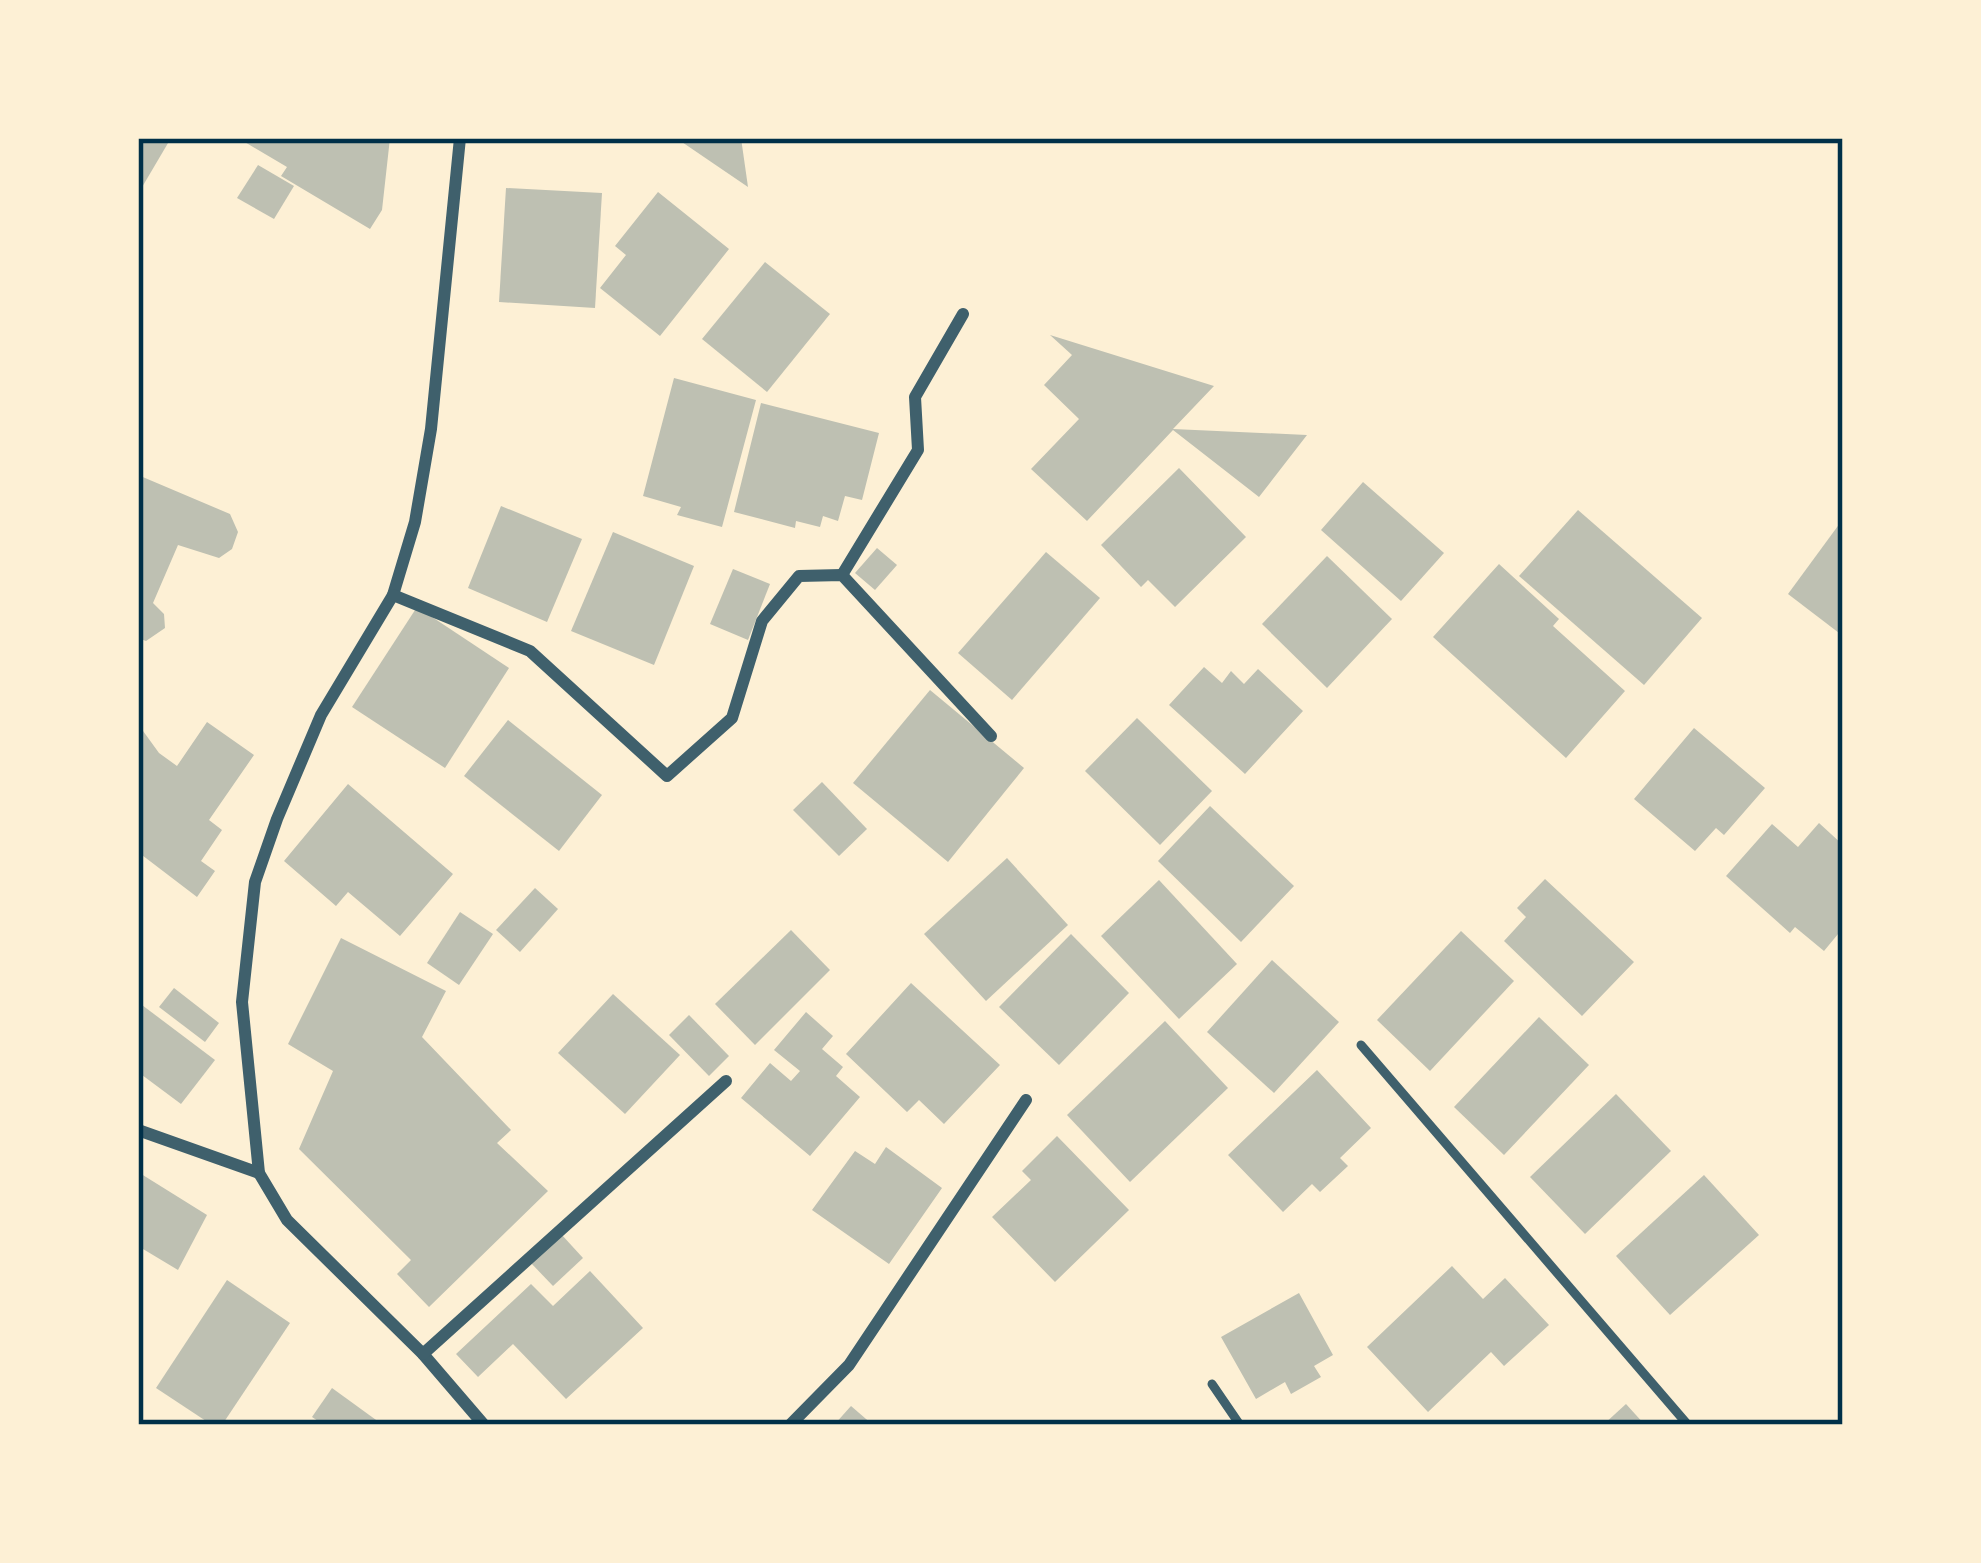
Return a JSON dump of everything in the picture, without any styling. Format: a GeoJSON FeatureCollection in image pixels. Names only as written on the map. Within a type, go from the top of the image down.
{"type":"FeatureCollection","features":[{"type":"Feature","properties":{"kind":"street"},"geometry":{"type":"LineString","coordinates":[[460,138],[431,429],[415,522],[394,596],[321,715],[255,882],[242,1002],[259,1173],[287,1220],[423,1354],[484,1425]]}},
{"type":"Feature","properties":{"kind":"street"},"geometry":{"type":"LineString","coordinates":[[842,575],[918,450],[915,398],[963,314]]}},
{"type":"Feature","properties":{"kind":"street"},"geometry":{"type":"LineString","coordinates":[[394,596],[530,650],[667,776],[732,718],[762,622],[799,577],[842,575],[991,736]]}},
{"type":"Feature","properties":{"kind":"street"},"geometry":{"type":"LineString","coordinates":[[423,1354],[726,1081]]}},
{"type":"Feature","properties":{"kind":"street"},"geometry":{"type":"LineString","coordinates":[[790,1425],[849,1365],[1026,1100]]}},
{"type":"Feature","properties":{"kind":"street"},"geometry":{"type":"LineString","coordinates":[[138,1130],[259,1173]]}},
{"type":"Feature","properties":{"kind":"lane"},"geometry":{"type":"LineString","coordinates":[[1361,1045],[1688,1425]]}},
{"type":"Feature","properties":{"kind":"lane"},"geometry":{"type":"LineString","coordinates":[[1212,1384],[1240,1425]]}},
{"type":"Feature","properties":{"kind":"building"},"geometry":{"type":"Polygon","coordinates":[[[138,138],[171,138],[138,194],[138,138]]]}},
{"type":"Feature","properties":{"kind":"building"},"geometry":{"type":"Polygon","coordinates":[[[238,138],[390,138],[382,210],[370,229],[281,176],[287,167],[238,138]]]}},
{"type":"Feature","properties":{"kind":"building"},"geometry":{"type":"Polygon","coordinates":[[[676,138],[741,138],[748,187],[676,138]]]}},
{"type":"Feature","properties":{"kind":"building"},"geometry":{"type":"Polygon","coordinates":[[[258,165],[294,186],[274,219],[237,198],[258,165]]]}},
{"type":"Feature","properties":{"kind":"building"},"geometry":{"type":"Polygon","coordinates":[[[506,188],[602,193],[595,308],[499,302],[506,188]]]}},
{"type":"Feature","properties":{"kind":"building"},"geometry":{"type":"Polygon","coordinates":[[[658,192],[729,249],[660,336],[600,288],[626,255],[615,246],[658,192]]]}},
{"type":"Feature","properties":{"kind":"building"},"geometry":{"type":"Polygon","coordinates":[[[765,262],[830,314],[767,392],[702,339],[765,262]]]}},
{"type":"Feature","properties":{"kind":"building"},"geometry":{"type":"Polygon","coordinates":[[[1050,335],[1214,386],[1173,429],[1307,435],[1259,497],[1173,430],[1087,521],[1031,469],[1079,419],[1044,385],[1072,355],[1050,335]]]}},
{"type":"Feature","properties":{"kind":"building"},"geometry":{"type":"Polygon","coordinates":[[[674,378],[756,400],[722,527],[677,515],[681,507],[643,496],[674,378]]]}},
{"type":"Feature","properties":{"kind":"building"},"geometry":{"type":"Polygon","coordinates":[[[761,403],[879,433],[862,500],[845,496],[838,521],[823,516],[820,527],[796,521],[795,528],[734,512],[761,403]]]}},
{"type":"Feature","properties":{"kind":"building"},"geometry":{"type":"Polygon","coordinates":[[[1179,468],[1246,537],[1175,607],[1148,580],[1141,587],[1101,545],[1179,468]]]}},
{"type":"Feature","properties":{"kind":"building"},"geometry":{"type":"Polygon","coordinates":[[[138,475],[230,514],[238,532],[232,549],[219,558],[178,545],[153,603],[164,614],[165,628],[146,641],[138,638],[138,475]]]}},
{"type":"Feature","properties":{"kind":"building"},"geometry":{"type":"Polygon","coordinates":[[[1363,482],[1444,553],[1401,601],[1321,530],[1363,482]]]}},
{"type":"Feature","properties":{"kind":"building"},"geometry":{"type":"Polygon","coordinates":[[[501,506],[582,539],[547,622],[468,588],[501,506]]]}},
{"type":"Feature","properties":{"kind":"building"},"geometry":{"type":"Polygon","coordinates":[[[1578,510],[1702,618],[1644,685],[1519,576],[1578,510]]]}},
{"type":"Feature","properties":{"kind":"building"},"geometry":{"type":"Polygon","coordinates":[[[1843,519],[1843,636],[1788,594],[1843,519]]]}},
{"type":"Feature","properties":{"kind":"building"},"geometry":{"type":"Polygon","coordinates":[[[613,532],[694,566],[654,665],[571,631],[613,532]]]}},
{"type":"Feature","properties":{"kind":"building"},"geometry":{"type":"Polygon","coordinates":[[[877,548],[897,565],[875,590],[855,573],[877,548]]]}},
{"type":"Feature","properties":{"kind":"building"},"geometry":{"type":"Polygon","coordinates":[[[1046,552],[1100,598],[1012,700],[958,653],[1046,552]]]}},
{"type":"Feature","properties":{"kind":"building"},"geometry":{"type":"Polygon","coordinates":[[[1327,556],[1392,619],[1327,688],[1262,624],[1327,556]]]}},
{"type":"Feature","properties":{"kind":"building"},"geometry":{"type":"Polygon","coordinates":[[[1499,564],[1559,619],[1553,626],[1625,691],[1566,758],[1433,637],[1499,564]]]}},
{"type":"Feature","properties":{"kind":"building"},"geometry":{"type":"Polygon","coordinates":[[[733,569],[770,584],[748,640],[710,624],[733,569]]]}},
{"type":"Feature","properties":{"kind":"building"},"geometry":{"type":"Polygon","coordinates":[[[417,607],[509,668],[445,768],[352,707],[417,607]]]}},
{"type":"Feature","properties":{"kind":"building"},"geometry":{"type":"Polygon","coordinates":[[[1204,667],[1222,683],[1231,671],[1244,684],[1258,669],[1303,711],[1245,774],[1169,705],[1204,667]]]}},
{"type":"Feature","properties":{"kind":"building"},"geometry":{"type":"Polygon","coordinates":[[[930,690],[1024,768],[948,862],[853,783],[930,690]]]}},
{"type":"Feature","properties":{"kind":"building"},"geometry":{"type":"Polygon","coordinates":[[[1137,718],[1212,791],[1160,845],[1085,771],[1137,718]]]}},
{"type":"Feature","properties":{"kind":"building"},"geometry":{"type":"Polygon","coordinates":[[[508,720],[602,795],[559,851],[464,776],[508,720]]]}},
{"type":"Feature","properties":{"kind":"building"},"geometry":{"type":"Polygon","coordinates":[[[207,722],[254,755],[209,820],[222,830],[201,861],[215,871],[197,897],[138,852],[138,724],[159,753],[177,766],[207,722]]]}},
{"type":"Feature","properties":{"kind":"building"},"geometry":{"type":"Polygon","coordinates":[[[1694,728],[1765,788],[1724,835],[1716,828],[1695,851],[1634,799],[1694,728]]]}},
{"type":"Feature","properties":{"kind":"building"},"geometry":{"type":"Polygon","coordinates":[[[822,782],[867,829],[839,856],[793,810],[822,782]]]}},
{"type":"Feature","properties":{"kind":"building"},"geometry":{"type":"Polygon","coordinates":[[[348,784],[453,874],[400,936],[348,892],[336,906],[284,861],[348,784]]]}},
{"type":"Feature","properties":{"kind":"building"},"geometry":{"type":"Polygon","coordinates":[[[1210,806],[1294,886],[1241,942],[1158,861],[1210,806]]]}},
{"type":"Feature","properties":{"kind":"building"},"geometry":{"type":"Polygon","coordinates":[[[1819,823],[1843,845],[1843,928],[1824,951],[1795,927],[1790,933],[1726,876],[1772,824],[1798,847],[1819,823]]]}},
{"type":"Feature","properties":{"kind":"building"},"geometry":{"type":"Polygon","coordinates":[[[1007,858],[1068,925],[986,1001],[924,934],[1007,858]]]}},
{"type":"Feature","properties":{"kind":"building"},"geometry":{"type":"Polygon","coordinates":[[[1545,879],[1634,962],[1582,1016],[1504,941],[1526,917],[1517,908],[1545,879]]]}},
{"type":"Feature","properties":{"kind":"building"},"geometry":{"type":"Polygon","coordinates":[[[1159,880],[1237,964],[1179,1019],[1101,936],[1159,880]]]}},
{"type":"Feature","properties":{"kind":"building"},"geometry":{"type":"Polygon","coordinates":[[[535,888],[558,909],[520,952],[496,930],[535,888]]]}},
{"type":"Feature","properties":{"kind":"building"},"geometry":{"type":"Polygon","coordinates":[[[460,912],[493,934],[459,985],[427,963],[460,912]]]}},
{"type":"Feature","properties":{"kind":"building"},"geometry":{"type":"Polygon","coordinates":[[[791,930],[830,970],[755,1045],[715,1004],[791,930]]]}},
{"type":"Feature","properties":{"kind":"building"},"geometry":{"type":"Polygon","coordinates":[[[1461,931],[1514,981],[1430,1071],[1377,1020],[1461,931]]]}},
{"type":"Feature","properties":{"kind":"building"},"geometry":{"type":"Polygon","coordinates":[[[1071,934],[1129,993],[1059,1065],[999,1007],[1071,934]]]}},
{"type":"Feature","properties":{"kind":"building"},"geometry":{"type":"Polygon","coordinates":[[[341,938],[446,991],[422,1037],[511,1130],[497,1143],[548,1191],[429,1307],[397,1274],[411,1260],[299,1149],[333,1071],[288,1044],[341,938]]]}},
{"type":"Feature","properties":{"kind":"building"},"geometry":{"type":"Polygon","coordinates":[[[1272,960],[1339,1022],[1274,1093],[1207,1032],[1272,960]]]}},
{"type":"Feature","properties":{"kind":"building"},"geometry":{"type":"Polygon","coordinates":[[[911,983],[1000,1065],[944,1124],[919,1100],[907,1112],[846,1054],[911,983]]]}},
{"type":"Feature","properties":{"kind":"building"},"geometry":{"type":"Polygon","coordinates":[[[174,988],[219,1023],[205,1042],[159,1007],[174,988]]]}},
{"type":"Feature","properties":{"kind":"building"},"geometry":{"type":"Polygon","coordinates":[[[613,994],[680,1055],[625,1114],[558,1053],[613,994]]]}},
{"type":"Feature","properties":{"kind":"building"},"geometry":{"type":"Polygon","coordinates":[[[138,1002],[215,1060],[181,1104],[138,1072],[138,1002]]]}},
{"type":"Feature","properties":{"kind":"building"},"geometry":{"type":"Polygon","coordinates":[[[806,1012],[833,1036],[822,1049],[843,1067],[836,1076],[860,1097],[810,1156],[741,1098],[770,1063],[791,1081],[800,1071],[774,1050],[806,1012]]]}},
{"type":"Feature","properties":{"kind":"building"},"geometry":{"type":"Polygon","coordinates":[[[689,1015],[729,1056],[709,1076],[669,1035],[689,1015]]]}},
{"type":"Feature","properties":{"kind":"building"},"geometry":{"type":"Polygon","coordinates":[[[1539,1017],[1589,1065],[1504,1155],[1454,1107],[1539,1017]]]}},
{"type":"Feature","properties":{"kind":"building"},"geometry":{"type":"Polygon","coordinates":[[[1165,1021],[1228,1088],[1130,1182],[1067,1115],[1165,1021]]]}},
{"type":"Feature","properties":{"kind":"building"},"geometry":{"type":"Polygon","coordinates":[[[1317,1070],[1371,1128],[1340,1158],[1348,1166],[1320,1192],[1312,1184],[1283,1212],[1228,1155],[1317,1070]]]}},
{"type":"Feature","properties":{"kind":"building"},"geometry":{"type":"Polygon","coordinates":[[[1616,1094],[1671,1151],[1585,1234],[1530,1177],[1616,1094]]]}},
{"type":"Feature","properties":{"kind":"building"},"geometry":{"type":"Polygon","coordinates":[[[1057,1136],[1129,1210],[1055,1282],[992,1217],[1031,1180],[1022,1171],[1057,1136]]]}},
{"type":"Feature","properties":{"kind":"building"},"geometry":{"type":"Polygon","coordinates":[[[886,1147],[942,1188],[889,1264],[812,1210],[855,1151],[875,1164],[886,1147]]]}},
{"type":"Feature","properties":{"kind":"building"},"geometry":{"type":"Polygon","coordinates":[[[138,1172],[207,1215],[178,1270],[138,1246],[138,1172]]]}},
{"type":"Feature","properties":{"kind":"building"},"geometry":{"type":"Polygon","coordinates":[[[1704,1175],[1759,1235],[1670,1315],[1616,1256],[1704,1175]]]}},
{"type":"Feature","properties":{"kind":"building"},"geometry":{"type":"Polygon","coordinates":[[[561,1234],[583,1258],[553,1286],[530,1262],[561,1234]]]}},
{"type":"Feature","properties":{"kind":"building"},"geometry":{"type":"Polygon","coordinates":[[[1452,1266],[1483,1299],[1505,1278],[1549,1325],[1504,1366],[1491,1352],[1428,1412],[1367,1347],[1452,1266]]]}},
{"type":"Feature","properties":{"kind":"building"},"geometry":{"type":"Polygon","coordinates":[[[590,1271],[643,1328],[566,1399],[513,1344],[478,1377],[456,1354],[531,1284],[553,1306],[590,1271]]]}},
{"type":"Feature","properties":{"kind":"building"},"geometry":{"type":"Polygon","coordinates":[[[227,1280],[290,1323],[222,1425],[212,1425],[156,1388],[227,1280]]]}},
{"type":"Feature","properties":{"kind":"building"},"geometry":{"type":"Polygon","coordinates":[[[1299,1293],[1333,1355],[1314,1366],[1321,1377],[1291,1394],[1285,1382],[1256,1399],[1221,1337],[1299,1293]]]}},
{"type":"Feature","properties":{"kind":"building"},"geometry":{"type":"Polygon","coordinates":[[[332,1388],[383,1425],[324,1425],[312,1417],[332,1388]]]}},
{"type":"Feature","properties":{"kind":"building"},"geometry":{"type":"Polygon","coordinates":[[[1626,1404],[1645,1425],[1603,1425],[1626,1404]]]}},
{"type":"Feature","properties":{"kind":"building"},"geometry":{"type":"Polygon","coordinates":[[[851,1406],[873,1425],[834,1425],[851,1406]]]}}]}
